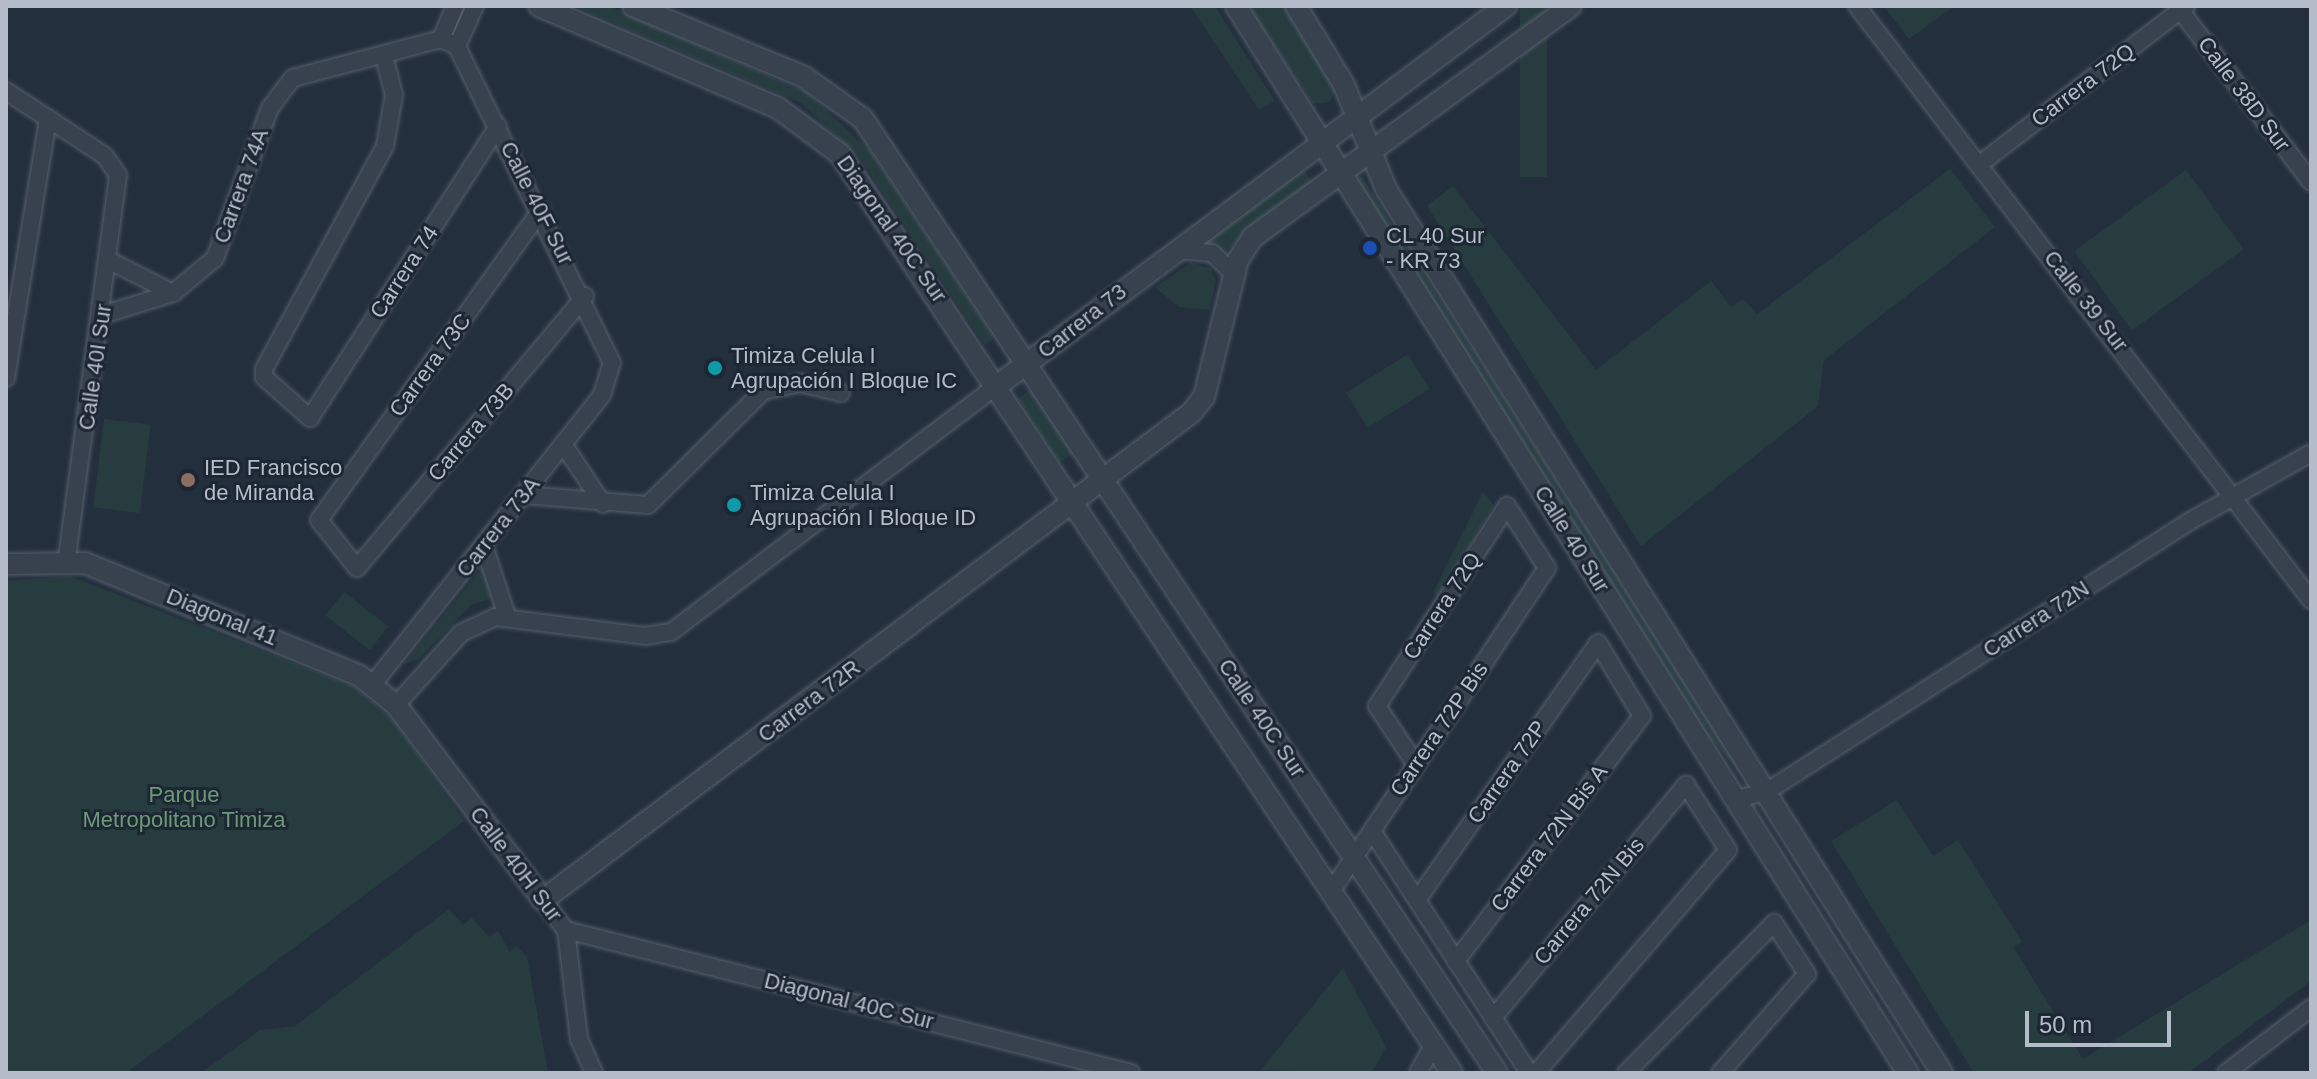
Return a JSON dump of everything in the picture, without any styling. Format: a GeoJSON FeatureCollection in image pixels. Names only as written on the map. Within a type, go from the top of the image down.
{"type":"FeatureCollection","features":[{"type":"Feature","properties":{"kind":"street"},"geometry":{"type":"LineString","coordinates":[[449,42],[455,6]]}},
{"type":"Feature","properties":{"kind":"street"},"geometry":{"type":"LineString","coordinates":[[449,42],[475,6]]}},
{"type":"Feature","properties":{"kind":"street","name":"Diagonal 40C Sur"},"geometry":{"type":"LineString","coordinates":[[539,6],[746,93],[825,140],[863,182],[998,385]]}},
{"type":"Feature","properties":{"kind":"street","name":"Diagonal 40C Sur"},"geometry":{"type":"LineString","coordinates":[[633,6],[813,82],[863,119],[1026,364]]}},
{"type":"Feature","properties":{"kind":"street","name":"Calle 40 Sur"},"geometry":{"type":"LineString","coordinates":[[1236,6],[1908,1073]]}},
{"type":"Feature","properties":{"kind":"street","name":"Calle 40 Sur"},"geometry":{"type":"LineString","coordinates":[[1296,6],[1357,115],[1386,189],[1942,1073]]}},
{"type":"Feature","properties":{"kind":"street","name":"Carrera 73"},"geometry":{"type":"LineString","coordinates":[[507,616],[660,636],[1321,140],[1506,6]]}},
{"type":"Feature","properties":{"kind":"street"},"geometry":{"type":"LineString","coordinates":[[1076,502],[1204,397],[1234,274],[1253,237],[1341,170],[1571,6]]}},
{"type":"Feature","properties":{"kind":"street","name":"Calle 39 Sur"},"geometry":{"type":"LineString","coordinates":[[1857,6],[2235,495],[2311,600]]}},
{"type":"Feature","properties":{"kind":"street","name":"Carrera 72Q"},"geometry":{"type":"LineString","coordinates":[[1980,164],[2181,7]]}},
{"type":"Feature","properties":{"kind":"street","name":"Calle 38D Sur"},"geometry":{"type":"LineString","coordinates":[[2181,7],[2311,182]]}},
{"type":"Feature","properties":{"kind":"street","name":"Carrera 74A"},"geometry":{"type":"LineString","coordinates":[[102,315],[173,293],[215,258],[270,108],[293,78],[449,42]]}},
{"type":"Feature","properties":{"kind":"street","name":"Calle 40F Sur"},"geometry":{"type":"LineString","coordinates":[[449,42],[498,126],[585,296],[612,363]]}},
{"type":"Feature","properties":{"kind":"street","name":"Carrera 74"},"geometry":{"type":"LineString","coordinates":[[384,56],[394,95],[385,146],[264,369],[264,377],[310,418],[498,126]]}},
{"type":"Feature","properties":{"kind":"street"},"geometry":{"type":"LineString","coordinates":[[6,91],[48,118],[6,378]]}},
{"type":"Feature","properties":{"kind":"street","name":"Calle 40I Sur"},"geometry":{"type":"LineString","coordinates":[[48,118],[105,156],[118,175],[110,261],[67,559]]}},
{"type":"Feature","properties":{"kind":"street","name":"Carrera 73C"},"geometry":{"type":"LineString","coordinates":[[357,568],[319,520],[541,210]]}},
{"type":"Feature","properties":{"kind":"street"},"geometry":{"type":"LineString","coordinates":[[1174,250],[1212,253],[1234,274]]}},
{"type":"Feature","properties":{"kind":"street"},"geometry":{"type":"LineString","coordinates":[[110,261],[173,293]]}},
{"type":"Feature","properties":{"kind":"street","name":"Carrera 73B"},"geometry":{"type":"LineString","coordinates":[[357,568],[585,296]]}},
{"type":"Feature","properties":{"kind":"street","name":"Carrera 73A"},"geometry":{"type":"LineString","coordinates":[[373,684],[602,395],[612,363]]}},
{"type":"Feature","properties":{"kind":"street","name":"Calle 40C Sur"},"geometry":{"type":"LineString","coordinates":[[1026,364],[1497,1073]]}},
{"type":"Feature","properties":{"kind":"street"},"geometry":{"type":"LineString","coordinates":[[524,495],[603,504],[648,505],[763,391],[800,383],[841,393]]}},
{"type":"Feature","properties":{"kind":"street","name":"Calle 40C Sur"},"geometry":{"type":"LineString","coordinates":[[998,385],[1452,1073]]}},
{"type":"Feature","properties":{"kind":"street"},"geometry":{"type":"LineString","coordinates":[[563,444],[603,504]]}},
{"type":"Feature","properties":{"kind":"street","name":"Carrera 72N"},"geometry":{"type":"LineString","coordinates":[[1737,799],[1766,792],[2235,495],[2311,453]]}},
{"type":"Feature","properties":{"kind":"street","name":"Carrera 72R"},"geometry":{"type":"LineString","coordinates":[[543,900],[1076,502]]}},
{"type":"Feature","properties":{"kind":"street","name":"Calle 40 Sur"},"geometry":{"type":"LineString","coordinates":[[1507,506],[1547,568]]}},
{"type":"Feature","properties":{"kind":"street","name":"Carrera 72Q"},"geometry":{"type":"LineString","coordinates":[[1416,765],[1377,706],[1507,506]]}},
{"type":"Feature","properties":{"kind":"street"},"geometry":{"type":"LineString","coordinates":[[396,705],[461,633],[507,616],[484,546]]}},
{"type":"Feature","properties":{"kind":"street"},"geometry":{"type":"LineString","coordinates":[[6,564],[67,559]]}},
{"type":"Feature","properties":{"kind":"street","name":"Diagonal 41"},"geometry":{"type":"LineString","coordinates":[[67,559],[373,684]]}},
{"type":"Feature","properties":{"kind":"street","name":"Carrera 72P Bis"},"geometry":{"type":"LineString","coordinates":[[1332,890],[1547,568]]}},
{"type":"Feature","properties":{"kind":"street","name":"Carrera 72N Bis A"},"geometry":{"type":"LineString","coordinates":[[1456,961],[1642,716],[1598,643]]}},
{"type":"Feature","properties":{"kind":"street","name":"Carrera 72P"},"geometry":{"type":"LineString","coordinates":[[1417,900],[1598,643]]}},
{"type":"Feature","properties":{"kind":"street","name":"Calle 40H Sur"},"geometry":{"type":"LineString","coordinates":[[373,684],[396,705],[566,930],[579,1039],[594,1073]]}},
{"type":"Feature","properties":{"kind":"street","name":"Carrera 72N Bis"},"geometry":{"type":"LineString","coordinates":[[1493,1018],[1686,785],[1728,850],[1536,1073]]}},
{"type":"Feature","properties":{"kind":"street"},"geometry":{"type":"LineString","coordinates":[[1751,823],[1766,792]]}},
{"type":"Feature","properties":{"kind":"street"},"geometry":{"type":"LineString","coordinates":[[1372,831],[1529,1073]]}},
{"type":"Feature","properties":{"kind":"street"},"geometry":{"type":"LineString","coordinates":[[1626,1073],[1774,923],[1807,974],[1720,1073]]}},
{"type":"Feature","properties":{"kind":"street","name":"Diagonal 40C Sur"},"geometry":{"type":"LineString","coordinates":[[566,930],[1131,1073]]}},
{"type":"Feature","properties":{"kind":"street"},"geometry":{"type":"LineString","coordinates":[[2226,1073],[2311,1008]]}},
{"type":"Feature","properties":{"kind":"street"},"geometry":{"type":"LineString","coordinates":[[1418,1073],[1434,1044]]}},
{"type":"Feature","properties":{"kind":"green space"},"geometry":{"type":"Polygon","coordinates":[[[574,6],[609,6],[808,93],[869,150],[994,338],[985,345],[861,160],[801,103],[574,6]]]}},
{"type":"Feature","properties":{"kind":"green space"},"geometry":{"type":"Polygon","coordinates":[[[1190,6],[1215,6],[1275,101],[1259,110],[1190,6]]]}},
{"type":"Feature","properties":{"kind":"green space"},"geometry":{"type":"Polygon","coordinates":[[[1248,6],[1286,6],[1337,90],[1329,102],[1313,104],[1248,6]]]}},
{"type":"Feature","properties":{"kind":"green space"},"geometry":{"type":"Polygon","coordinates":[[[1520,6],[1547,6],[1547,177],[1520,177],[1520,6]]]}},
{"type":"Feature","properties":{"kind":"green space"},"geometry":{"type":"Polygon","coordinates":[[[1884,6],[1954,6],[1909,39],[1884,6]]]}},
{"type":"Feature","properties":{"kind":"green space"},"geometry":{"type":"Polygon","coordinates":[[[1300,164],[1312,181],[1223,253],[1199,241],[1300,164]]]}},
{"type":"Feature","properties":{"kind":"green space"},"geometry":{"type":"Polygon","coordinates":[[[1950,169],[1995,227],[1824,360],[1818,406],[1641,546],[1427,206],[1453,186],[1596,370],[1711,281],[1731,307],[1743,299],[1757,314],[1950,169]]]}},
{"type":"Feature","properties":{"kind":"green space"},"geometry":{"type":"Polygon","coordinates":[[[2186,170],[2244,249],[2132,330],[2074,251],[2186,170]]]}},
{"type":"Feature","properties":{"kind":"green space"},"geometry":{"type":"Polygon","coordinates":[[[1362,176],[1744,776],[1694,721],[1355,181],[1362,176]]]}},
{"type":"Feature","properties":{"kind":"green space"},"geometry":{"type":"Polygon","coordinates":[[[1191,263],[1210,268],[1216,280],[1210,310],[1179,307],[1155,287],[1191,263]]]}},
{"type":"Feature","properties":{"kind":"green space"},"geometry":{"type":"Polygon","coordinates":[[[1408,354],[1430,389],[1368,427],[1346,393],[1408,354]]]}},
{"type":"Feature","properties":{"kind":"green space"},"geometry":{"type":"Polygon","coordinates":[[[1032,389],[1074,454],[1060,463],[1018,398],[1032,389]]]}},
{"type":"Feature","properties":{"kind":"green space"},"geometry":{"type":"Polygon","coordinates":[[[104,419],[151,425],[140,513],[93,507],[104,419]]]}},
{"type":"Feature","properties":{"kind":"green space"},"geometry":{"type":"Polygon","coordinates":[[[1483,492],[1494,505],[1438,596],[1433,593],[1483,492]]]}},
{"type":"Feature","properties":{"kind":"green space"},"geometry":{"type":"Polygon","coordinates":[[[483,567],[494,598],[471,605],[419,659],[404,664],[483,567]]]}},
{"type":"Feature","properties":{"kind":"green space","name":"Parque Metropolitano Timiza"},"geometry":{"type":"Polygon","coordinates":[[[70,576],[353,686],[395,721],[464,821],[126,1073],[6,1073],[6,581],[70,576]]]}},
{"type":"Feature","properties":{"kind":"green space"},"geometry":{"type":"Polygon","coordinates":[[[344,592],[388,626],[370,650],[326,616],[344,592]]]}},
{"type":"Feature","properties":{"kind":"green space"},"geometry":{"type":"Polygon","coordinates":[[[1897,800],[1933,856],[1958,840],[2022,942],[2013,947],[2083,1059],[2311,920],[2311,981],[2188,1073],[1974,1073],[1831,841],[1897,800]]]}},
{"type":"Feature","properties":{"kind":"green space"},"geometry":{"type":"Polygon","coordinates":[[[449,909],[463,925],[472,918],[489,937],[498,931],[510,952],[517,946],[527,957],[548,1073],[201,1073],[260,1030],[295,1026],[449,909]]]}},
{"type":"Feature","properties":{"kind":"green space"},"geometry":{"type":"Polygon","coordinates":[[[1343,968],[1386,1047],[1372,1073],[1261,1070],[1343,968]]]}},
{"type":"Feature","properties":{"kind":"place","name":"CL 40 Sur - KR 73"},"geometry":{"type":"Point","coordinates":[1370,248]}},
{"type":"Feature","properties":{"kind":"place","name":"Timiza Celula I Agrupación I Bloque IC"},"geometry":{"type":"Point","coordinates":[715,368]}},
{"type":"Feature","properties":{"kind":"place","name":"IED Francisco de Miranda"},"geometry":{"type":"Point","coordinates":[188,480]}},
{"type":"Feature","properties":{"kind":"place","name":"Timiza Celula I Agrupación I Bloque ID"},"geometry":{"type":"Point","coordinates":[734,505]}}]}
